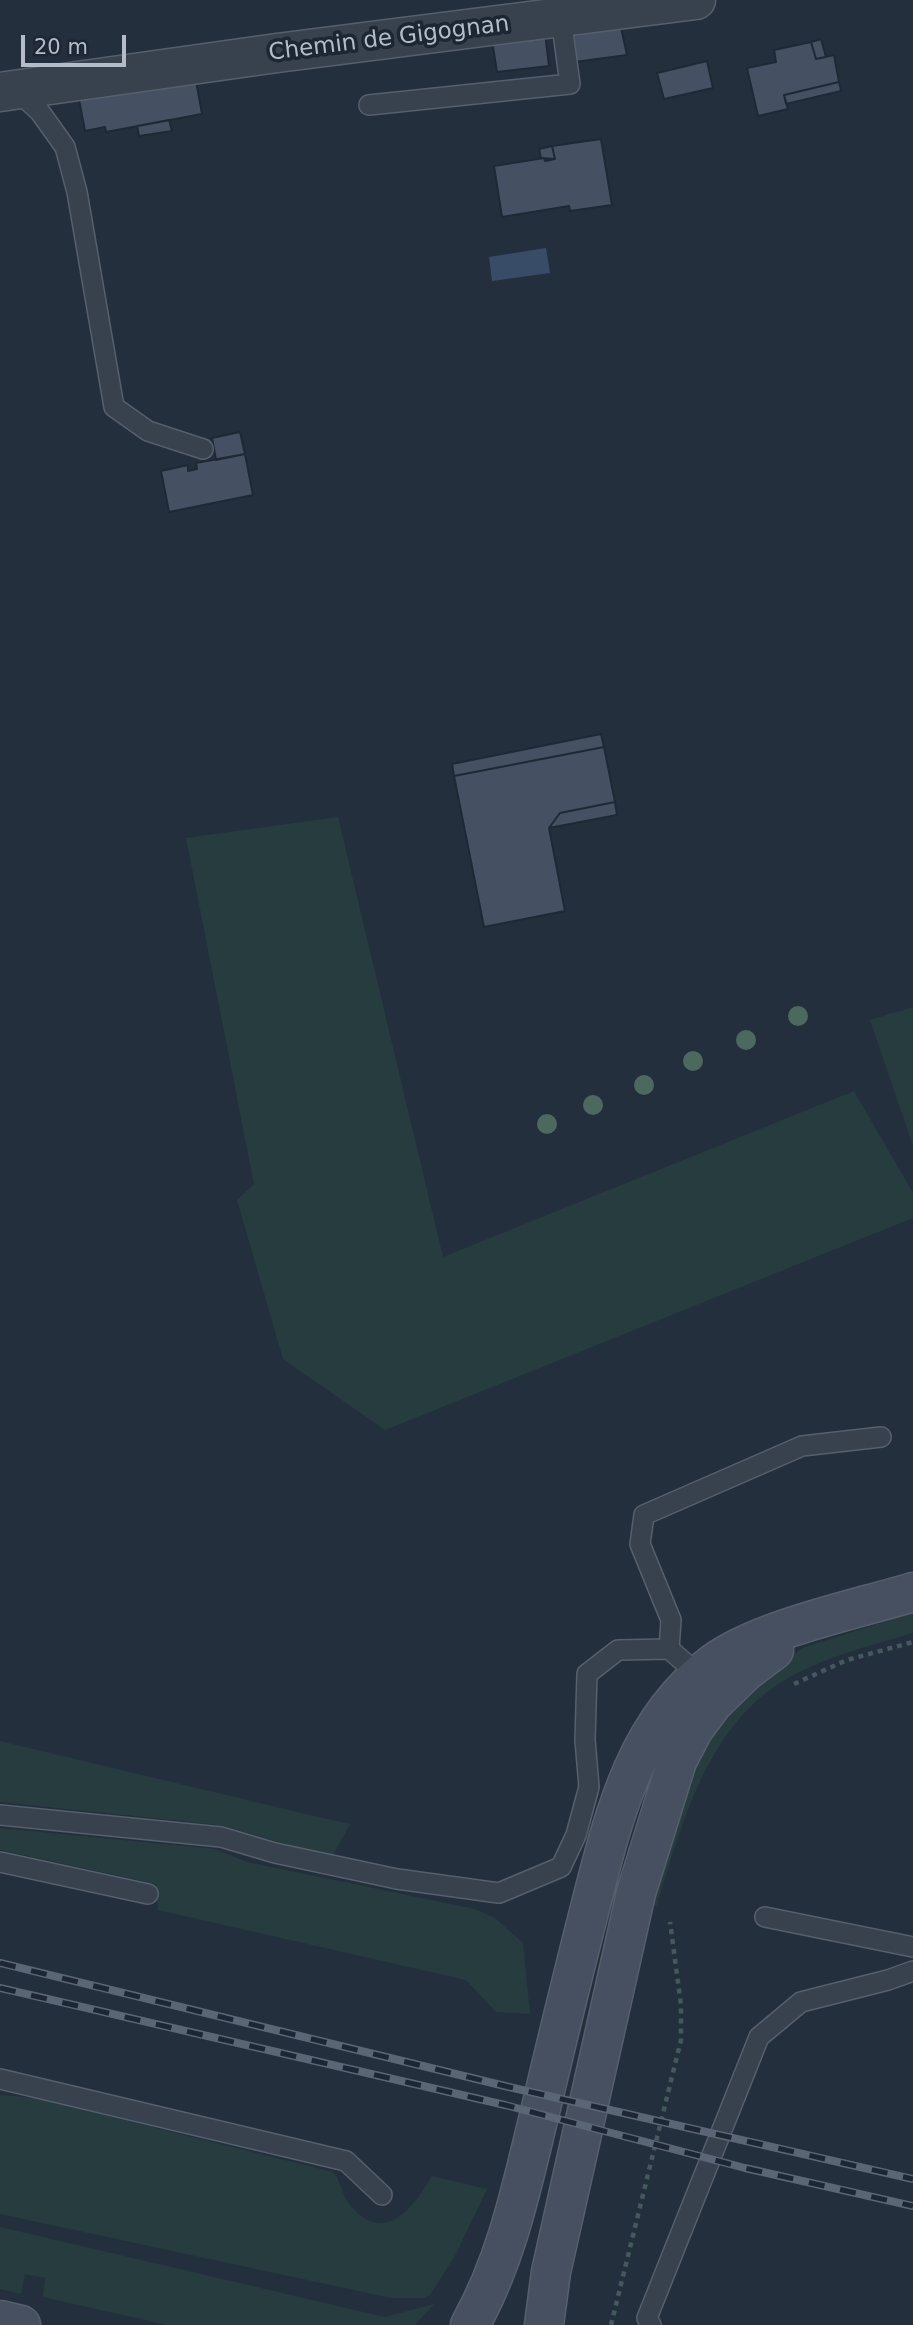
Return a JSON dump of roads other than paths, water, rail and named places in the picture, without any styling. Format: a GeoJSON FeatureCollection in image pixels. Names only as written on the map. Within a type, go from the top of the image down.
{"type":"FeatureCollection","features":[{"type":"Feature","properties":{"kind":"street","name":"Chemin de Gigognan"},"geometry":{"type":"LineString","coordinates":[[8,91],[561,18],[617,6],[685,1]]}},
{"type":"Feature","properties":{"kind":"street"},"geometry":{"type":"LineString","coordinates":[[470,2325],[513,2226],[575,1966],[624,1789],[647,1737],[677,1697],[715,1662],[776,1632],[913,1592]]}},
{"type":"Feature","properties":{"kind":"street"},"geometry":{"type":"LineString","coordinates":[[544,2325],[551,2272],[636,1893],[677,1761],[693,1730],[713,1703],[746,1671],[785,1642],[830,1617]]}},
{"type":"Feature","properties":{"kind":"street"},"geometry":{"type":"LineString","coordinates":[[0,2320],[21,2325]]}},
{"type":"Feature","properties":{"kind":"lane"},"geometry":{"type":"LineString","coordinates":[[369,105],[570,84],[561,18]]}},
{"type":"Feature","properties":{"kind":"lane"},"geometry":{"type":"LineString","coordinates":[[8,91],[40,112],[65,147],[77,192],[114,407],[148,431],[203,449]]}},
{"type":"Feature","properties":{"kind":"lane"},"geometry":{"type":"LineString","coordinates":[[670,1649],[671,1620],[640,1544],[644,1515],[802,1446],[881,1437]]}},
{"type":"Feature","properties":{"kind":"lane"},"geometry":{"type":"LineString","coordinates":[[0,1815],[221,1837],[275,1853],[397,1879],[499,1893],[561,1867],[576,1835],[589,1787],[585,1740],[587,1674],[618,1650],[670,1649],[700,1676]]}},
{"type":"Feature","properties":{"kind":"lane"},"geometry":{"type":"LineString","coordinates":[[0,1862],[148,1894]]}},
{"type":"Feature","properties":{"kind":"lane"},"geometry":{"type":"LineString","coordinates":[[765,1917],[913,1947]]}},
{"type":"Feature","properties":{"kind":"lane"},"geometry":{"type":"LineString","coordinates":[[651,2325],[647,2318],[760,2037],[801,2002],[913,1971]]}},
{"type":"Feature","properties":{"kind":"lane"},"geometry":{"type":"LineString","coordinates":[[0,2079],[346,2161],[382,2195]]}},
{"type":"Feature","properties":{"kind":"water"},"geometry":{"type":"Polygon","coordinates":[[[546,248],[550,273],[492,281],[489,257],[546,248]]]}},
{"type":"Feature","properties":{"kind":"railway"},"geometry":{"type":"LineString","coordinates":[[0,1963],[509,2087],[913,2179]]}},
{"type":"Feature","properties":{"kind":"railway"},"geometry":{"type":"LineString","coordinates":[[0,1988],[505,2105],[745,2168],[913,2206]]}}]}
